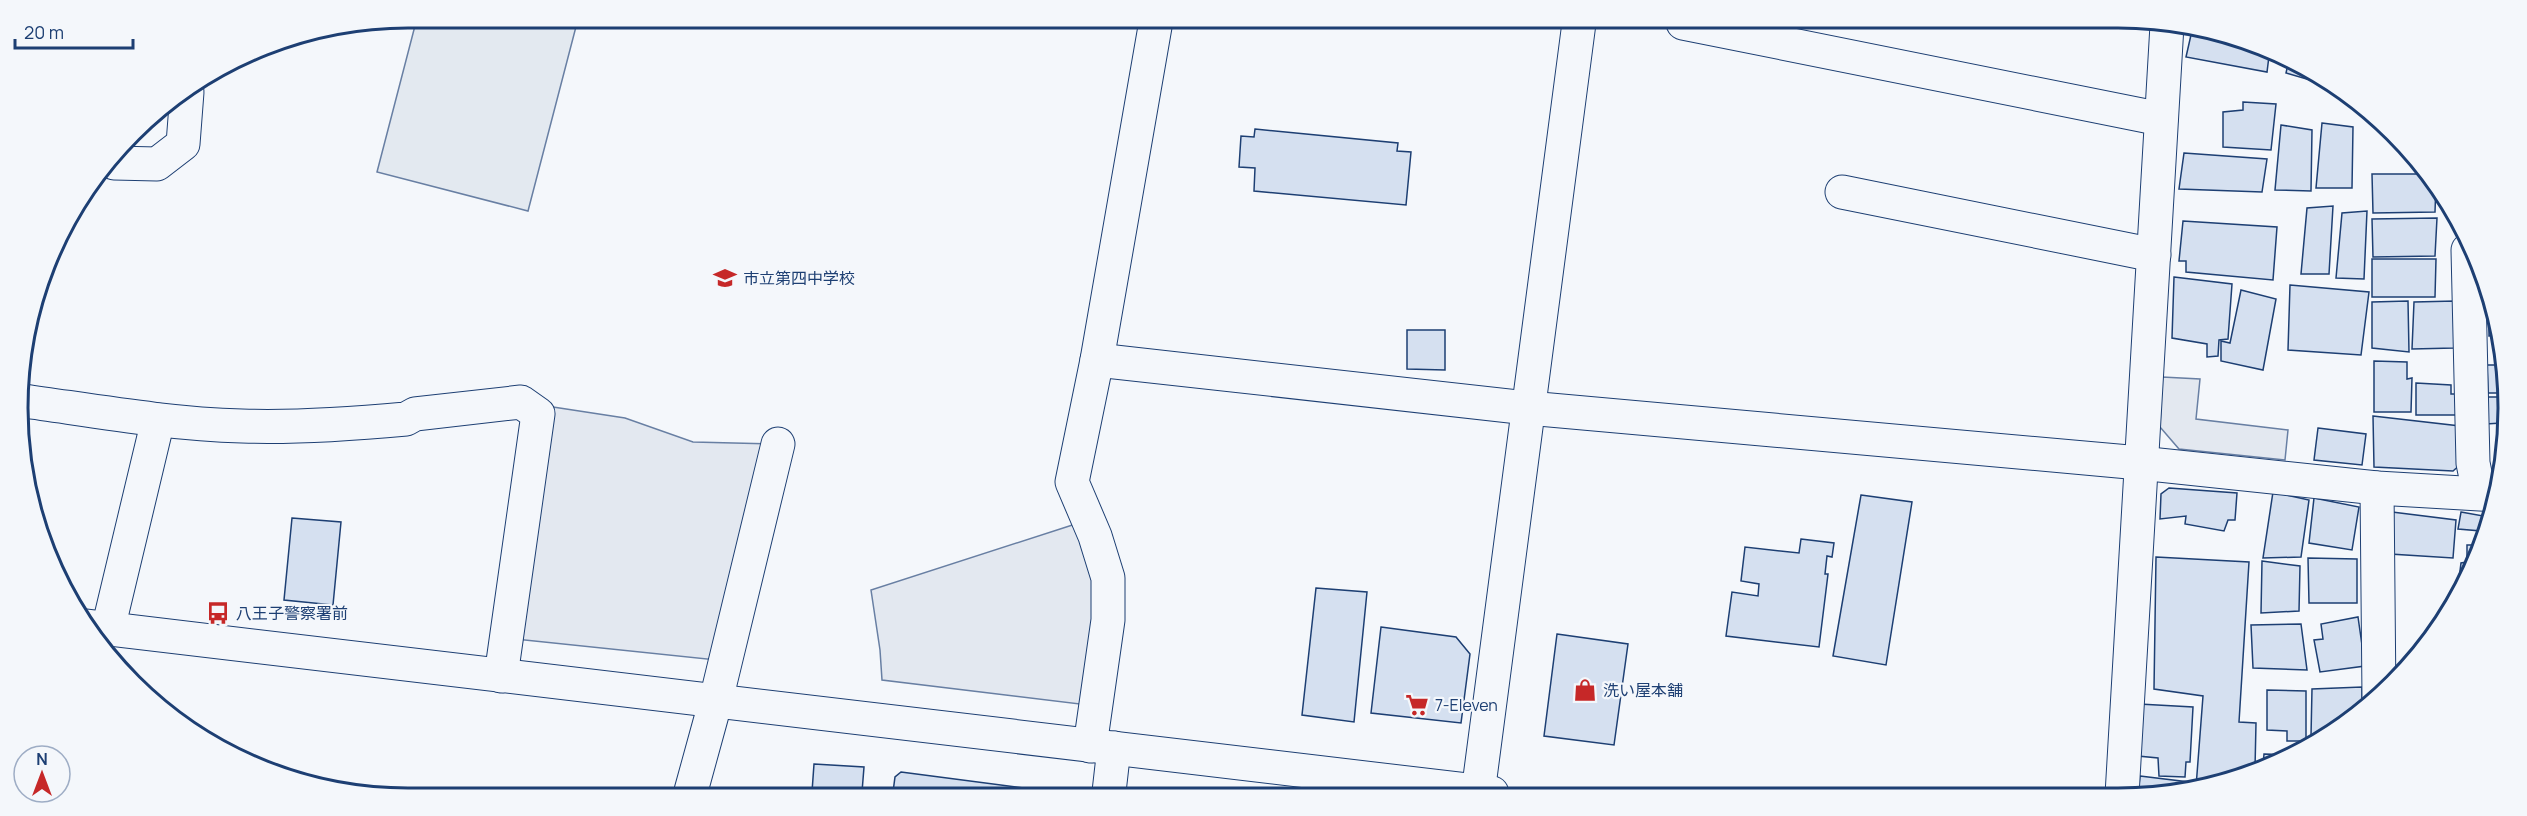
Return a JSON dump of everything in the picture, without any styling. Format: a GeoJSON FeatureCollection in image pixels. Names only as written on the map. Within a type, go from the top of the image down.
{"type":"FeatureCollection","features":[{"type":"Feature","properties":{"kind":"street"},"geometry":{"type":"LineString","coordinates":[[1108,788],[1102,747],[1108,578],[1095,536],[1072,483],[1097,360],[1155,28]]}},
{"type":"Feature","properties":{"kind":"street"},"geometry":{"type":"LineString","coordinates":[[1483,788],[1528,408],[1578,28]]}},
{"type":"Feature","properties":{"kind":"street"},"geometry":{"type":"LineString","coordinates":[[1708,28],[2161,119]]}},
{"type":"Feature","properties":{"kind":"street"},"geometry":{"type":"LineString","coordinates":[[2122,788],[2167,32]]}},
{"type":"Feature","properties":{"kind":"street"},"geometry":{"type":"LineString","coordinates":[[119,163],[157,164],[183,144],[186,100]]}},
{"type":"Feature","properties":{"kind":"street"},"geometry":{"type":"LineString","coordinates":[[1842,192],[2154,255]]}},
{"type":"Feature","properties":{"kind":"street"},"geometry":{"type":"LineString","coordinates":[[1097,360],[1528,408],[2140,463],[2377,488],[2488,494],[2473,463],[2468,259]]}},
{"type":"Feature","properties":{"kind":"street"},"geometry":{"type":"LineString","coordinates":[[28,401],[158,420],[240,426],[317,427],[406,419],[415,414],[520,402],[538,414],[501,676]]}},
{"type":"Feature","properties":{"kind":"street"},"geometry":{"type":"LineString","coordinates":[[97,625],[158,420]]}},
{"type":"Feature","properties":{"kind":"street"},"geometry":{"type":"LineString","coordinates":[[692,788],[716,700],[778,444]]}},
{"type":"Feature","properties":{"kind":"street"},"geometry":{"type":"LineString","coordinates":[[2377,488],[2379,684]]}},
{"type":"Feature","properties":{"kind":"street"},"geometry":{"type":"LineString","coordinates":[[98,627],[1449,788]]}},
{"type":"Feature","properties":{"kind":"shaded area"},"geometry":{"type":"Polygon","coordinates":[[[414,28],[576,28],[528,211],[377,172],[414,28]]]}},
{"type":"Feature","properties":{"kind":"shaded area"},"geometry":{"type":"Polygon","coordinates":[[[2162,377],[2200,379],[2196,419],[2288,430],[2285,460],[2179,449],[2160,427],[2162,377]]]}},
{"type":"Feature","properties":{"kind":"shaded area"},"geometry":{"type":"Polygon","coordinates":[[[540,405],[625,418],[693,442],[778,444],[726,661],[506,638],[540,405]]]}},
{"type":"Feature","properties":{"kind":"shaded area"},"geometry":{"type":"Polygon","coordinates":[[[1088,520],[1095,536],[1096,706],[882,680],[871,590],[1088,520]]]}},
{"type":"Feature","properties":{"kind":"building"},"geometry":{"type":"Polygon","coordinates":[[[2191,36],[2217,41],[2269,59],[2267,72],[2186,57],[2191,36]]]}},
{"type":"Feature","properties":{"kind":"building"},"geometry":{"type":"Polygon","coordinates":[[[2287,68],[2311,80],[2286,73],[2287,68]]]}},
{"type":"Feature","properties":{"kind":"building"},"geometry":{"type":"Polygon","coordinates":[[[2243,102],[2276,104],[2271,150],[2223,147],[2223,112],[2243,110],[2243,102]]]}},
{"type":"Feature","properties":{"kind":"building"},"geometry":{"type":"Polygon","coordinates":[[[2322,123],[2353,127],[2352,188],[2316,188],[2322,123]]]}},
{"type":"Feature","properties":{"kind":"building"},"geometry":{"type":"Polygon","coordinates":[[[2281,125],[2312,130],[2311,191],[2275,190],[2281,125]]]}},
{"type":"Feature","properties":{"kind":"building"},"geometry":{"type":"Polygon","coordinates":[[[1255,129],[1398,143],[1397,151],[1411,152],[1406,205],[1254,191],[1255,168],[1239,167],[1241,136],[1254,137],[1255,129]]]}},
{"type":"Feature","properties":{"kind":"building"},"geometry":{"type":"Polygon","coordinates":[[[2184,153],[2267,159],[2262,192],[2179,189],[2184,153]]]}},
{"type":"Feature","properties":{"kind":"building"},"geometry":{"type":"Polygon","coordinates":[[[2372,174],[2417,174],[2436,198],[2435,212],[2373,213],[2372,174]]]}},
{"type":"Feature","properties":{"kind":"building"},"geometry":{"type":"Polygon","coordinates":[[[2333,206],[2329,274],[2301,274],[2307,208],[2333,206]]]}},
{"type":"Feature","properties":{"kind":"building"},"geometry":{"type":"Polygon","coordinates":[[[2367,211],[2364,279],[2336,278],[2342,213],[2367,211]]]}},
{"type":"Feature","properties":{"kind":"building"},"geometry":{"type":"Polygon","coordinates":[[[2437,218],[2435,256],[2373,257],[2372,219],[2437,218]]]}},
{"type":"Feature","properties":{"kind":"building"},"geometry":{"type":"Polygon","coordinates":[[[2183,221],[2277,227],[2273,280],[2186,272],[2186,261],[2179,261],[2183,221]]]}},
{"type":"Feature","properties":{"kind":"building"},"geometry":{"type":"Polygon","coordinates":[[[2372,259],[2436,259],[2435,297],[2372,297],[2372,259]]]}},
{"type":"Feature","properties":{"kind":"building"},"geometry":{"type":"Polygon","coordinates":[[[2174,277],[2232,284],[2228,339],[2219,340],[2218,356],[2207,357],[2207,344],[2172,338],[2174,277]]]}},
{"type":"Feature","properties":{"kind":"building"},"geometry":{"type":"Polygon","coordinates":[[[2290,285],[2369,292],[2361,355],[2288,350],[2290,285]]]}},
{"type":"Feature","properties":{"kind":"building"},"geometry":{"type":"Polygon","coordinates":[[[2241,290],[2276,299],[2263,370],[2221,361],[2221,341],[2230,343],[2241,290]]]}},
{"type":"Feature","properties":{"kind":"building"},"geometry":{"type":"Polygon","coordinates":[[[2481,295],[2486,311],[2482,311],[2481,295]]]}},
{"type":"Feature","properties":{"kind":"building"},"geometry":{"type":"Polygon","coordinates":[[[2408,301],[2409,352],[2372,348],[2372,302],[2408,301]]]}},
{"type":"Feature","properties":{"kind":"building"},"geometry":{"type":"Polygon","coordinates":[[[2455,301],[2454,348],[2412,349],[2414,302],[2455,301]]]}},
{"type":"Feature","properties":{"kind":"building"},"geometry":{"type":"Polygon","coordinates":[[[1407,330],[1445,330],[1445,370],[1407,369],[1407,330]]]}},
{"type":"Feature","properties":{"kind":"building"},"geometry":{"type":"Polygon","coordinates":[[[2374,361],[2407,362],[2407,379],[2412,378],[2411,412],[2374,412],[2374,361]]]}},
{"type":"Feature","properties":{"kind":"building"},"geometry":{"type":"Polygon","coordinates":[[[2487,365],[2496,365],[2498,393],[2488,393],[2487,365]]]}},
{"type":"Feature","properties":{"kind":"building"},"geometry":{"type":"Polygon","coordinates":[[[2416,383],[2451,385],[2451,394],[2456,394],[2456,415],[2416,415],[2416,383]]]}},
{"type":"Feature","properties":{"kind":"building"},"geometry":{"type":"Polygon","coordinates":[[[2486,397],[2498,397],[2498,423],[2486,424],[2486,397]]]}},
{"type":"Feature","properties":{"kind":"building"},"geometry":{"type":"Polygon","coordinates":[[[2373,416],[2460,426],[2461,464],[2453,471],[2374,467],[2373,416]]]}},
{"type":"Feature","properties":{"kind":"building"},"geometry":{"type":"Polygon","coordinates":[[[2318,428],[2366,434],[2362,465],[2314,460],[2318,428]]]}},
{"type":"Feature","properties":{"kind":"building"},"geometry":{"type":"Polygon","coordinates":[[[2169,488],[2237,493],[2235,520],[2228,520],[2224,531],[2185,524],[2186,516],[2160,519],[2161,494],[2169,488]]]}},
{"type":"Feature","properties":{"kind":"building"},"geometry":{"type":"Polygon","coordinates":[[[2273,492],[2309,500],[2301,557],[2263,558],[2273,492]]]}},
{"type":"Feature","properties":{"kind":"building"},"geometry":{"type":"Polygon","coordinates":[[[1861,495],[1912,502],[1886,665],[1833,656],[1861,495]]]}},
{"type":"Feature","properties":{"kind":"building"},"geometry":{"type":"Polygon","coordinates":[[[2314,498],[2359,507],[2352,550],[2309,543],[2314,498]]]}},
{"type":"Feature","properties":{"kind":"building"},"geometry":{"type":"Polygon","coordinates":[[[2392,512],[2456,520],[2453,558],[2390,554],[2392,512]]]}},
{"type":"Feature","properties":{"kind":"building"},"geometry":{"type":"Polygon","coordinates":[[[2461,512],[2483,516],[2478,531],[2458,529],[2461,512]]]}},
{"type":"Feature","properties":{"kind":"building"},"geometry":{"type":"Polygon","coordinates":[[[292,518],[341,522],[333,605],[284,600],[292,518]]]}},
{"type":"Feature","properties":{"kind":"building"},"geometry":{"type":"Polygon","coordinates":[[[1801,539],[1834,543],[1832,557],[1827,556],[1825,574],[1828,574],[1819,647],[1726,636],[1732,592],[1758,596],[1759,584],[1741,581],[1745,547],[1799,553],[1801,539]]]}},
{"type":"Feature","properties":{"kind":"building"},"geometry":{"type":"Polygon","coordinates":[[[2467,545],[2473,545],[2470,553],[2467,559],[2467,545]]]}},
{"type":"Feature","properties":{"kind":"building"},"geometry":{"type":"Polygon","coordinates":[[[2156,557],[2249,562],[2239,722],[2256,723],[2255,762],[2197,779],[2203,696],[2154,689],[2156,557]]]}},
{"type":"Feature","properties":{"kind":"building"},"geometry":{"type":"Polygon","coordinates":[[[2308,558],[2357,559],[2357,603],[2309,603],[2308,558]]]}},
{"type":"Feature","properties":{"kind":"building"},"geometry":{"type":"Polygon","coordinates":[[[2262,561],[2300,566],[2299,611],[2261,613],[2262,561]]]}},
{"type":"Feature","properties":{"kind":"building"},"geometry":{"type":"Polygon","coordinates":[[[2466,562],[2460,575],[2461,563],[2466,562]]]}},
{"type":"Feature","properties":{"kind":"building"},"geometry":{"type":"Polygon","coordinates":[[[1316,588],[1367,592],[1354,722],[1302,715],[1316,588]]]}},
{"type":"Feature","properties":{"kind":"building"},"geometry":{"type":"Polygon","coordinates":[[[2358,617],[2365,666],[2320,672],[2314,640],[2323,639],[2321,624],[2358,617]]]}},
{"type":"Feature","properties":{"kind":"building"},"geometry":{"type":"Polygon","coordinates":[[[2301,624],[2307,670],[2253,668],[2251,625],[2301,624]]]}},
{"type":"Feature","properties":{"kind":"building"},"geometry":{"type":"Polygon","coordinates":[[[1381,627],[1456,637],[1470,654],[1461,723],[1371,713],[1381,627]]]}},
{"type":"Feature","properties":{"kind":"building","name":"洗い屋本舗"},"geometry":{"type":"Polygon","coordinates":[[[1557,634],[1628,644],[1614,745],[1544,736],[1557,634]]]}},
{"type":"Feature","properties":{"kind":"building"},"geometry":{"type":"Polygon","coordinates":[[[2362,687],[2362,699],[2311,736],[2312,689],[2362,687]]]}},
{"type":"Feature","properties":{"kind":"building"},"geometry":{"type":"Polygon","coordinates":[[[2267,690],[2306,691],[2306,738],[2301,741],[2287,741],[2287,731],[2267,730],[2267,690]]]}},
{"type":"Feature","properties":{"kind":"building"},"geometry":{"type":"Polygon","coordinates":[[[2139,704],[2193,707],[2190,762],[2186,762],[2185,777],[2159,776],[2158,758],[2138,756],[2139,704]]]}},
{"type":"Feature","properties":{"kind":"building"},"geometry":{"type":"Polygon","coordinates":[[[2264,754],[2274,754],[2264,759],[2264,754]]]}},
{"type":"Feature","properties":{"kind":"building"},"geometry":{"type":"Polygon","coordinates":[[[814,764],[864,767],[862,788],[812,788],[814,764]]]}},
{"type":"Feature","properties":{"kind":"building"},"geometry":{"type":"Polygon","coordinates":[[[901,772],[1024,788],[894,788],[895,777],[901,772]]]}},
{"type":"Feature","properties":{"kind":"building"},"geometry":{"type":"Polygon","coordinates":[[[2140,776],[2184,781],[2169,784],[2139,787],[2140,776]]]}},
{"type":"Feature","properties":{"kind":"place","name":"市立第四中学校"},"geometry":{"type":"Point","coordinates":[725,278]}},
{"type":"Feature","properties":{"kind":"place","name":"八王子警察署前"},"geometry":{"type":"Point","coordinates":[218,613]}},
{"type":"Feature","properties":{"kind":"place","name":"洗い屋本舗"},"geometry":{"type":"Point","coordinates":[1585,690]}},
{"type":"Feature","properties":{"kind":"place","name":"7-Eleven"},"geometry":{"type":"Point","coordinates":[1417,705]}}]}
